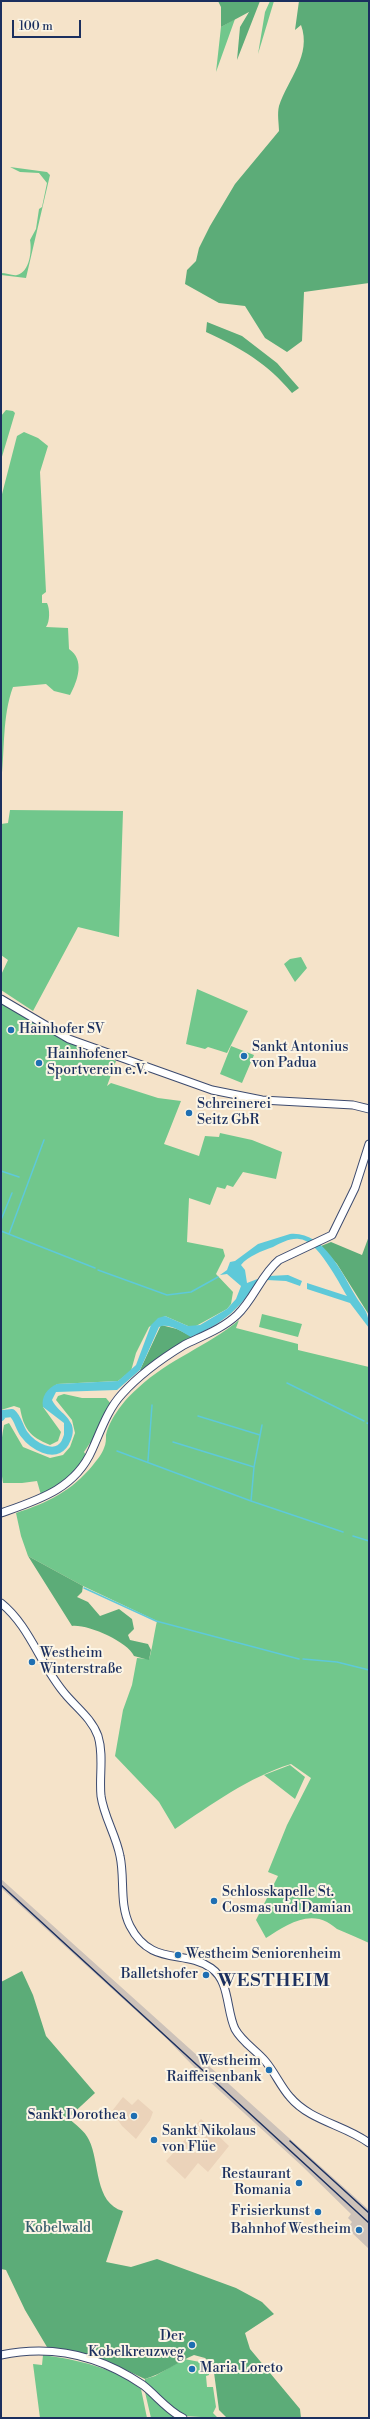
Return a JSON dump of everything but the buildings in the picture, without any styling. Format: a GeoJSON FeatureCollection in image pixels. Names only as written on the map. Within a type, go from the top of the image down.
{"type":"FeatureCollection","features":[{"type":"Feature","properties":{"kind":"street"},"geometry":{"type":"LineString","coordinates":[[1,999],[69,1039],[151,1070],[212,1090],[262,1100],[346,1105],[369,1109]]}},
{"type":"Feature","properties":{"kind":"street"},"geometry":{"type":"LineString","coordinates":[[1,1513],[47,1496],[69,1482],[87,1461],[109,1412],[121,1395],[161,1359],[236,1316],[256,1291],[266,1274],[279,1260],[325,1240],[334,1232],[343,1215],[359,1176],[369,1144]]}},
{"type":"Feature","properties":{"kind":"street"},"geometry":{"type":"LineString","coordinates":[[1,1603],[14,1616],[51,1675],[91,1722],[98,1735],[102,1801],[117,1843],[122,1869],[124,1907],[127,1920],[134,1932],[142,1942],[161,1954],[200,1963],[214,1970],[222,1982],[236,2030],[266,2062],[289,2096],[304,2109],[357,2135],[369,2143]]}},
{"type":"Feature","properties":{"kind":"street"},"geometry":{"type":"LineString","coordinates":[[1,2355],[37,2349],[81,2355],[118,2369],[144,2387],[163,2404],[183,2418]]}},
{"type":"Feature","properties":{"kind":"shaded area"},"geometry":{"type":"Polygon","coordinates":[[[1,1879],[369,2210],[369,2249],[347,2228],[352,2222],[348,2218],[351,2214],[302,2166],[197,2070],[166,2038],[1,1888],[1,1879]]]}},
{"type":"Feature","properties":{"kind":"shaded area","name":"Sankt Dorothea"},"geometry":{"type":"Polygon","coordinates":[[[123,2097],[132,2105],[138,2099],[153,2112],[150,2120],[136,2139],[122,2126],[112,2111],[123,2097]]]}},
{"type":"Feature","properties":{"kind":"shaded area"},"geometry":{"type":"Polygon","coordinates":[[[201,2119],[229,2146],[208,2172],[198,2163],[185,2179],[166,2161],[190,2134],[201,2145],[206,2139],[194,2127],[201,2119]]]}},
{"type":"Feature","properties":{"kind":"green space"},"geometry":{"type":"Polygon","coordinates":[[[218,1],[260,1],[237,60],[240,27],[249,12],[221,27],[221,7],[218,1]]]}},
{"type":"Feature","properties":{"kind":"green space"},"geometry":{"type":"Polygon","coordinates":[[[270,1],[274,1],[258,54],[265,12],[270,1]]]}},
{"type":"Feature","properties":{"kind":"green space"},"geometry":{"type":"Polygon","coordinates":[[[299,1],[369,1],[369,283],[304,292],[302,341],[287,352],[265,338],[245,306],[219,303],[185,284],[187,270],[196,261],[199,248],[210,226],[235,184],[279,131],[279,106],[298,67],[303,47],[304,36],[301,25],[295,30],[299,1]]]}},
{"type":"Feature","properties":{"kind":"green space"},"geometry":{"type":"Polygon","coordinates":[[[235,19],[216,72],[221,27],[235,19]]]}},
{"type":"Feature","properties":{"kind":"green space"},"geometry":{"type":"Polygon","coordinates":[[[10,167],[47,172],[50,175],[26,278],[1,275],[1,273],[17,275],[25,270],[31,249],[30,240],[36,229],[39,209],[42,207],[47,183],[39,173],[20,172],[10,167]]]}},
{"type":"Feature","properties":{"kind":"green space"},"geometry":{"type":"Polygon","coordinates":[[[207,322],[242,336],[277,363],[299,388],[292,393],[283,382],[253,357],[206,332],[207,322]]]}},
{"type":"Feature","properties":{"kind":"green space"},"geometry":{"type":"Polygon","coordinates":[[[6,410],[13,411],[15,413],[1,460],[1,416],[6,410]]]}},
{"type":"Feature","properties":{"kind":"green space"},"geometry":{"type":"Polygon","coordinates":[[[24,432],[38,438],[48,446],[40,472],[46,592],[42,595],[42,603],[47,603],[49,612],[49,619],[46,627],[68,628],[69,649],[77,659],[78,670],[70,695],[54,691],[46,684],[13,687],[9,698],[5,722],[1,783],[1,498],[17,436],[24,432]]]}},
{"type":"Feature","properties":{"kind":"green space"},"geometry":{"type":"Polygon","coordinates":[[[10,810],[123,811],[119,937],[78,927],[33,1011],[1,990],[1,975],[8,960],[1,955],[1,824],[8,823],[10,810]]]}},
{"type":"Feature","properties":{"kind":"green space"},"geometry":{"type":"Polygon","coordinates":[[[301,957],[307,968],[295,982],[284,964],[290,959],[301,957]]]}},
{"type":"Feature","properties":{"kind":"green space"},"geometry":{"type":"Polygon","coordinates":[[[197,989],[248,1011],[227,1053],[208,1047],[205,1049],[186,1044],[197,989]]]}},
{"type":"Feature","properties":{"kind":"green space"},"geometry":{"type":"Polygon","coordinates":[[[1,1002],[84,1049],[116,1061],[107,1086],[111,1083],[158,1098],[181,1101],[164,1144],[199,1156],[205,1136],[219,1137],[220,1133],[252,1140],[282,1152],[276,1179],[243,1172],[233,1187],[227,1185],[225,1189],[217,1187],[210,1205],[189,1198],[187,1242],[223,1249],[225,1256],[216,1274],[233,1292],[231,1304],[227,1309],[196,1326],[188,1326],[165,1316],[149,1327],[136,1353],[131,1371],[118,1381],[57,1384],[43,1407],[61,1432],[58,1441],[50,1445],[32,1435],[23,1421],[20,1408],[14,1406],[1,1410],[1,1002]]]}},
{"type":"Feature","properties":{"kind":"green space"},"geometry":{"type":"Polygon","coordinates":[[[231,1046],[254,1055],[242,1083],[220,1074],[231,1046]]]}},
{"type":"Feature","properties":{"kind":"green space"},"geometry":{"type":"Polygon","coordinates":[[[369,1236],[369,1315],[337,1264],[321,1246],[331,1242],[362,1255],[369,1236]]]}},
{"type":"Feature","properties":{"kind":"green space"},"geometry":{"type":"Polygon","coordinates":[[[262,1314],[302,1324],[298,1337],[259,1327],[262,1314]]]}},
{"type":"Feature","properties":{"kind":"green space"},"geometry":{"type":"Polygon","coordinates":[[[239,1320],[236,1328],[298,1344],[298,1350],[369,1367],[369,1943],[337,1929],[327,1922],[311,1918],[303,1919],[287,1925],[266,1938],[256,1920],[278,1876],[268,1872],[287,1825],[311,1778],[291,1764],[275,1770],[260,1776],[231,1792],[175,1829],[159,1802],[115,1756],[123,1710],[132,1685],[137,1658],[149,1659],[157,1621],[83,1586],[28,1556],[21,1536],[16,1513],[38,1505],[68,1489],[85,1474],[101,1455],[105,1446],[106,1435],[111,1422],[123,1403],[133,1392],[162,1369],[214,1338],[239,1320]]]}},
{"type":"Feature","properties":{"kind":"green space"},"geometry":{"type":"Polygon","coordinates":[[[161,1325],[177,1329],[193,1337],[142,1372],[140,1370],[161,1325]]]}},
{"type":"Feature","properties":{"kind":"green space"},"geometry":{"type":"Polygon","coordinates":[[[64,1394],[82,1398],[106,1398],[111,1404],[93,1444],[90,1443],[84,1452],[87,1457],[66,1480],[41,1495],[37,1481],[3,1483],[1,1454],[4,1425],[9,1423],[23,1447],[50,1458],[63,1455],[70,1447],[75,1433],[72,1420],[56,1400],[58,1396],[64,1394]]]}},
{"type":"Feature","properties":{"kind":"green space"},"geometry":{"type":"Polygon","coordinates":[[[28,1556],[83,1586],[82,1592],[77,1597],[88,1602],[100,1616],[119,1609],[132,1619],[134,1629],[128,1635],[130,1640],[148,1644],[151,1650],[149,1660],[134,1656],[130,1650],[115,1639],[106,1635],[87,1628],[72,1626],[28,1556]]]}},
{"type":"Feature","properties":{"kind":"green space"},"geometry":{"type":"Polygon","coordinates":[[[290,1765],[305,1777],[295,1799],[264,1775],[290,1765]]]}},
{"type":"Feature","properties":{"kind":"green space","name":"Kobelwald"},"geometry":{"type":"Polygon","coordinates":[[[22,1971],[33,1995],[46,2036],[95,2093],[68,2118],[89,2140],[102,2191],[107,2200],[114,2207],[123,2211],[106,2262],[131,2267],[157,2259],[236,2288],[262,2302],[274,2314],[245,2333],[250,2349],[300,2409],[301,2418],[227,2418],[219,2410],[213,2365],[205,2358],[194,2355],[158,2374],[145,2379],[97,2359],[47,2347],[25,2310],[6,2270],[1,2269],[1,1982],[22,1971]]]}},
{"type":"Feature","properties":{"kind":"green space"},"geometry":{"type":"Polygon","coordinates":[[[43,2355],[82,2362],[107,2370],[130,2381],[141,2389],[147,2418],[40,2418],[33,2364],[42,2365],[43,2355]]]}},
{"type":"Feature","properties":{"kind":"green space"},"geometry":{"type":"Polygon","coordinates":[[[184,2359],[200,2362],[209,2370],[209,2375],[206,2376],[207,2387],[213,2387],[216,2407],[213,2413],[218,2418],[184,2416],[145,2383],[145,2379],[155,2376],[184,2359]]]}},
{"type":"Feature","properties":{"kind":"green space"},"geometry":{"type":"Polygon","coordinates":[[[145,2392],[176,2418],[151,2418],[145,2392]]]}},
{"type":"Feature","properties":{"kind":"water"},"geometry":{"type":"Polygon","coordinates":[[[290,1234],[302,1235],[312,1239],[330,1254],[365,1310],[368,1317],[369,1328],[350,1303],[307,1289],[307,1283],[347,1296],[327,1263],[313,1246],[306,1241],[299,1239],[286,1241],[256,1254],[247,1259],[241,1265],[245,1270],[247,1283],[260,1278],[239,1306],[223,1320],[203,1332],[191,1337],[180,1330],[171,1327],[159,1327],[140,1370],[117,1390],[56,1392],[52,1400],[71,1423],[72,1428],[72,1434],[64,1435],[64,1423],[43,1407],[44,1396],[50,1388],[57,1384],[118,1381],[136,1365],[151,1325],[158,1318],[165,1316],[188,1326],[200,1325],[227,1309],[236,1299],[241,1286],[227,1274],[220,1275],[227,1270],[230,1262],[235,1261],[258,1244],[290,1234]]]}},
{"type":"Feature","properties":{"kind":"water"},"geometry":{"type":"Polygon","coordinates":[[[288,1275],[302,1281],[300,1286],[286,1281],[267,1280],[269,1276],[288,1275]]]}},
{"type":"Feature","properties":{"kind":"waterway"},"geometry":{"type":"LineString","coordinates":[[9,1234],[44,1140]]}},
{"type":"Feature","properties":{"kind":"waterway"},"geometry":{"type":"LineString","coordinates":[[1,1171],[19,1177]]}},
{"type":"Feature","properties":{"kind":"waterway"},"geometry":{"type":"LineString","coordinates":[[1,1220],[12,1193]]}},
{"type":"Feature","properties":{"kind":"waterway"},"geometry":{"type":"LineString","coordinates":[[1,1231],[95,1268]]}},
{"type":"Feature","properties":{"kind":"waterway"},"geometry":{"type":"LineString","coordinates":[[98,1270],[167,1295],[191,1292],[218,1277]]}},
{"type":"Feature","properties":{"kind":"waterway"},"geometry":{"type":"LineString","coordinates":[[287,1383],[364,1421]]}},
{"type":"Feature","properties":{"kind":"waterway"},"geometry":{"type":"LineString","coordinates":[[148,1461],[152,1405]]}},
{"type":"Feature","properties":{"kind":"waterway"},"geometry":{"type":"LineString","coordinates":[[1,1417],[3,1414],[12,1413],[16,1417],[24,1434],[38,1446],[50,1451],[61,1448],[65,1443],[69,1430],[68,1426]]}},
{"type":"Feature","properties":{"kind":"waterway"},"geometry":{"type":"LineString","coordinates":[[198,1416],[260,1435]]}},
{"type":"Feature","properties":{"kind":"waterway"},"geometry":{"type":"LineString","coordinates":[[251,1501],[254,1467],[262,1425]]}},
{"type":"Feature","properties":{"kind":"waterway"},"geometry":{"type":"LineString","coordinates":[[173,1442],[254,1467]]}},
{"type":"Feature","properties":{"kind":"waterway"},"geometry":{"type":"LineString","coordinates":[[117,1451],[251,1501],[343,1532]]}},
{"type":"Feature","properties":{"kind":"waterway"},"geometry":{"type":"LineString","coordinates":[[353,1536],[369,1541]]}},
{"type":"Feature","properties":{"kind":"waterway"},"geometry":{"type":"LineString","coordinates":[[84,1588],[156,1621],[299,1659]]}},
{"type":"Feature","properties":{"kind":"waterway"},"geometry":{"type":"LineString","coordinates":[[303,1659],[337,1662],[369,1670]]}},
{"type":"Feature","properties":{"kind":"railway"},"geometry":{"type":"LineString","coordinates":[[1,1885],[369,2223]]}},
{"type":"Feature","properties":{"kind":"railway"},"geometry":{"type":"LineString","coordinates":[[290,2141],[369,2213]]}},
{"type":"Feature","properties":{"kind":"place","name":"Hainhofer SV"},"geometry":{"type":"Point","coordinates":[11,1030]}},
{"type":"Feature","properties":{"kind":"place","name":"Sankt Antonius von Padua"},"geometry":{"type":"Point","coordinates":[244,1056]}},
{"type":"Feature","properties":{"kind":"place","name":"Hainhofener Sportverein e.V."},"geometry":{"type":"Point","coordinates":[39,1063]}},
{"type":"Feature","properties":{"kind":"place","name":"Schreinerei Seitz GbR"},"geometry":{"type":"Point","coordinates":[189,1113]}},
{"type":"Feature","properties":{"kind":"place","name":"Westheim Winterstraße"},"geometry":{"type":"Point","coordinates":[32,1662]}},
{"type":"Feature","properties":{"kind":"place","name":"Schlosskapelle St. Cosmas und Damian"},"geometry":{"type":"Point","coordinates":[214,1901]}},
{"type":"Feature","properties":{"kind":"place","name":"Westheim Seniorenheim"},"geometry":{"type":"Point","coordinates":[178,1955]}},
{"type":"Feature","properties":{"kind":"place","name":"Balletshofer"},"geometry":{"type":"Point","coordinates":[206,1975]}},
{"type":"Feature","properties":{"kind":"place","name":"Westheim Raiffeisenbank"},"geometry":{"type":"Point","coordinates":[269,2070]}},
{"type":"Feature","properties":{"kind":"place","name":"Sankt Dorothea"},"geometry":{"type":"Point","coordinates":[134,2116]}},
{"type":"Feature","properties":{"kind":"place","name":"Sankt Nikolaus von Flüe"},"geometry":{"type":"Point","coordinates":[154,2140]}},
{"type":"Feature","properties":{"kind":"place","name":"Restaurant Romania"},"geometry":{"type":"Point","coordinates":[299,2183]}},
{"type":"Feature","properties":{"kind":"place","name":"Frisierkunst"},"geometry":{"type":"Point","coordinates":[318,2212]}},
{"type":"Feature","properties":{"kind":"place","name":"Bahnhof Westheim"},"geometry":{"type":"Point","coordinates":[359,2230]}},
{"type":"Feature","properties":{"kind":"place","name":"Der Kobelkreuzweg"},"geometry":{"type":"Point","coordinates":[192,2345]}},
{"type":"Feature","properties":{"kind":"place","name":"Maria Loreto"},"geometry":{"type":"Point","coordinates":[192,2369]}},
{"type":"Feature","properties":{"kind":"district","name":"WESTHEIM"},"geometry":{"type":"Point","coordinates":[274,1982]}}]}
